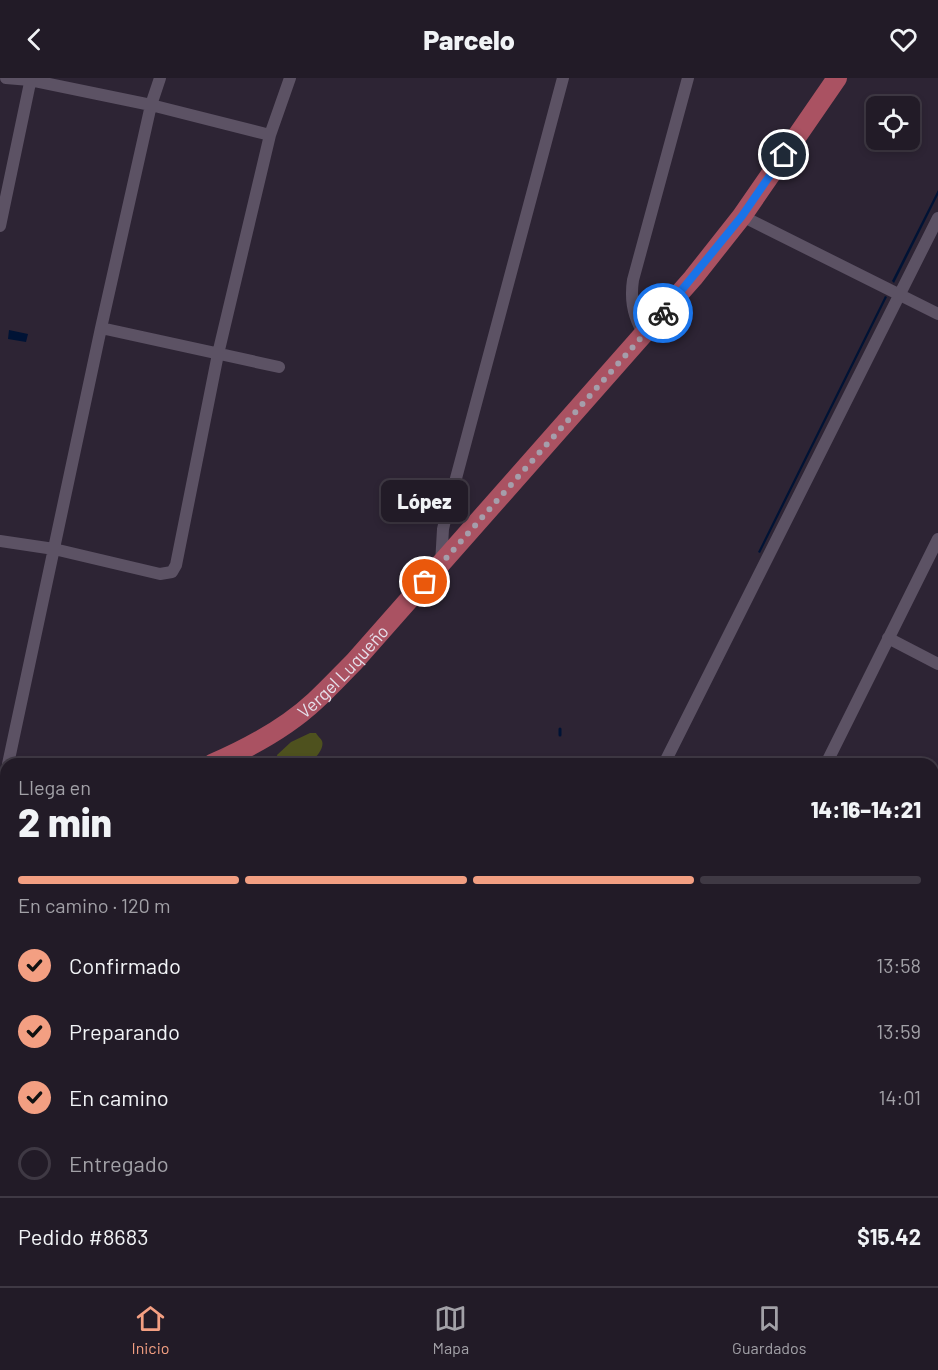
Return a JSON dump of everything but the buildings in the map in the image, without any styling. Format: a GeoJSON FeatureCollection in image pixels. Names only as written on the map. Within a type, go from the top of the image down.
{"type":"FeatureCollection","features":[{"type":"Feature","properties":{"kind":"main road","name":"Vergel Luqueño"},"geometry":{"type":"LineString","coordinates":[[224,758],[269,735],[314,702],[354,662],[693,278],[742,216],[837,78]]}},
{"type":"Feature","properties":{"kind":"street"},"geometry":{"type":"LineString","coordinates":[[6,78],[31,79],[151,105],[270,135]]}},
{"type":"Feature","properties":{"kind":"street"},"geometry":{"type":"LineString","coordinates":[[9,758],[101,328],[151,105],[160,78]]}},
{"type":"Feature","properties":{"kind":"street"},"geometry":{"type":"LineString","coordinates":[[0,541],[54,549],[160,574],[172,572],[176,565],[218,354],[270,135],[290,78]]}},
{"type":"Feature","properties":{"kind":"street"},"geometry":{"type":"LineString","coordinates":[[441,564],[443,530],[447,512],[563,78]]}},
{"type":"Feature","properties":{"kind":"street"},"geometry":{"type":"LineString","coordinates":[[645,335],[639,327],[633,310],[631,291],[688,78]]}},
{"type":"Feature","properties":{"kind":"street"},"geometry":{"type":"LineString","coordinates":[[0,226],[31,79]]}},
{"type":"Feature","properties":{"kind":"street"},"geometry":{"type":"LineString","coordinates":[[742,216],[938,314]]}},
{"type":"Feature","properties":{"kind":"street"},"geometry":{"type":"LineString","coordinates":[[667,758],[938,218]]}},
{"type":"Feature","properties":{"kind":"street"},"geometry":{"type":"LineString","coordinates":[[101,328],[279,367]]}},
{"type":"Feature","properties":{"kind":"street"},"geometry":{"type":"LineString","coordinates":[[829,758],[938,539]]}},
{"type":"Feature","properties":{"kind":"street"},"geometry":{"type":"LineString","coordinates":[[888,638],[938,664]]}},
{"type":"Feature","properties":{"kind":"green space"},"geometry":{"type":"Polygon","coordinates":[[[310,733],[316,733],[322,740],[322,744],[315,758],[278,758],[277,755],[291,742],[310,733]]]}},
{"type":"Feature","properties":{"kind":"water"},"geometry":{"type":"Polygon","coordinates":[[[938,190],[938,195],[894,283],[892,281],[938,190]]]}},
{"type":"Feature","properties":{"kind":"water"},"geometry":{"type":"Polygon","coordinates":[[[885,296],[887,297],[760,553],[758,552],[885,296]]]}},
{"type":"Feature","properties":{"kind":"water"},"geometry":{"type":"Polygon","coordinates":[[[9,330],[28,334],[26,342],[8,339],[9,330]]]}},
{"type":"Feature","properties":{"kind":"waterway"},"geometry":{"type":"LineString","coordinates":[[560,729],[560,735]]}},
{"type":"Feature","properties":{"kind":"way so far"},"geometry":{"type":"LineString","coordinates":[[425,582],[663,313]]}},
{"type":"Feature","properties":{"kind":"place","name":"López"},"geometry":{"type":"Point","coordinates":[425,582]}},
{"type":"Feature","properties":{"kind":"route"},"geometry":{"type":"LineString","coordinates":[[663,313],[742,216],[784,155]]}}]}
